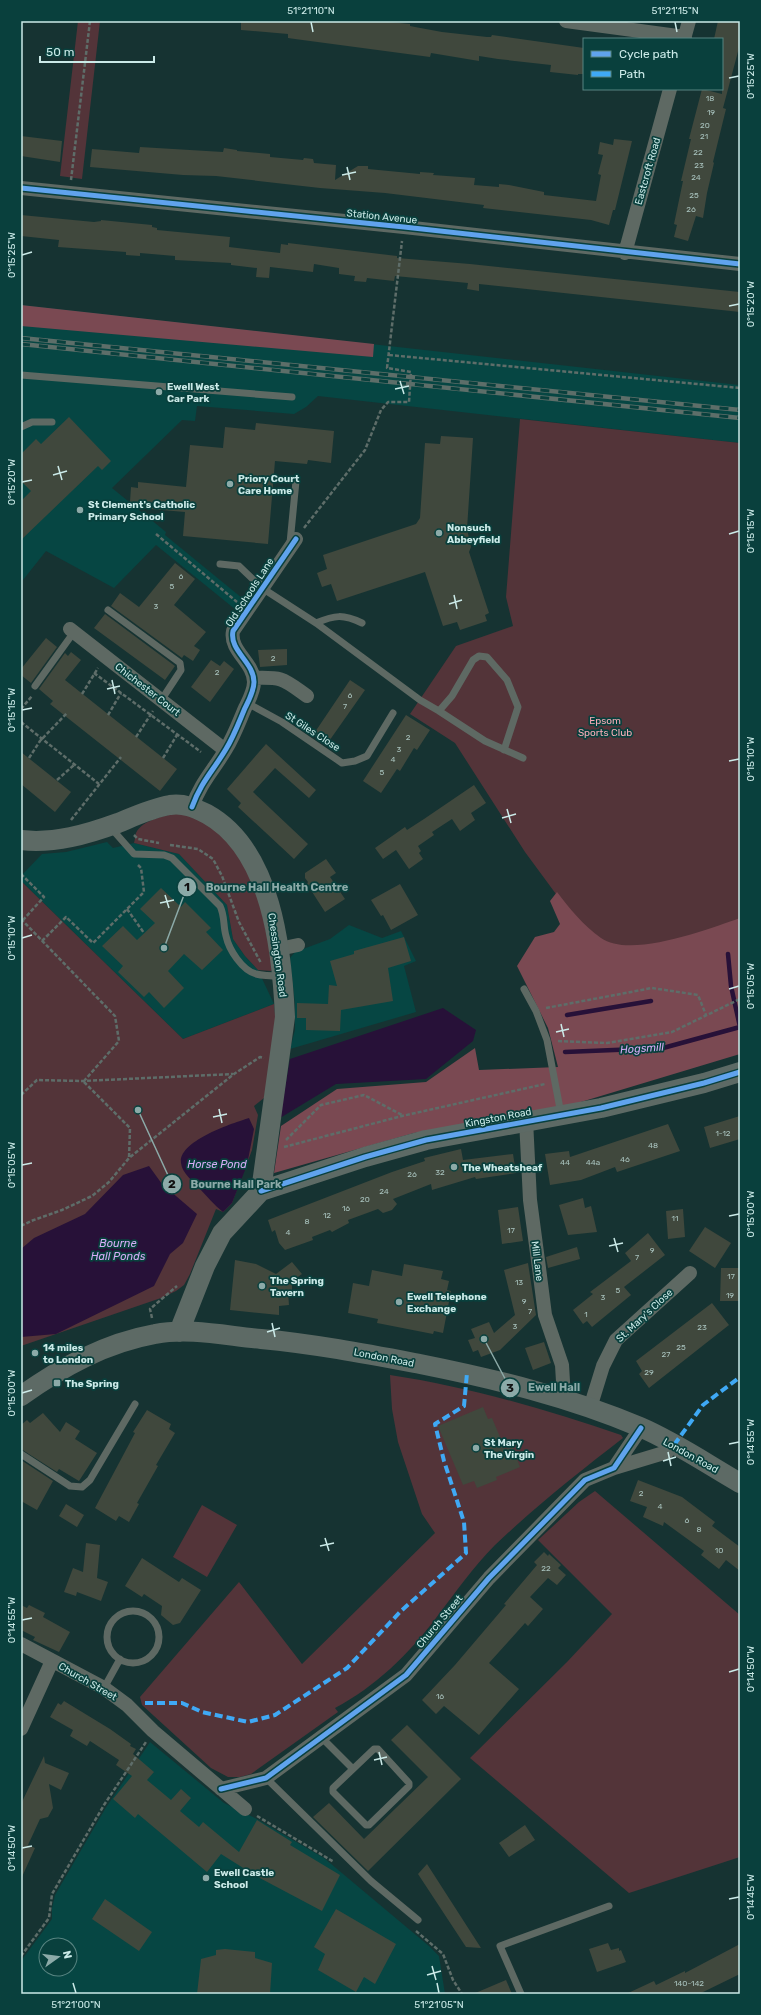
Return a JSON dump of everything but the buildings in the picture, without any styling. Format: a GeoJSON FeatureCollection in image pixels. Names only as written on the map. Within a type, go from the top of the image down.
{"type":"FeatureCollection","features":[{"type":"Feature","properties":{"kind":"main road","name":"Chessington Road"},"geometry":{"type":"LineString","coordinates":[[21,840],[63,838],[109,826],[154,809],[180,804],[192,807],[222,824],[238,841],[258,874],[288,947],[282,976],[285,1017],[261,1190]]}},
{"type":"Feature","properties":{"kind":"main road","name":"Kingston Road"},"geometry":{"type":"LineString","coordinates":[[261,1190],[365,1157],[426,1140],[526,1120],[601,1108],[691,1086],[740,1072]]}},
{"type":"Feature","properties":{"kind":"main road"},"geometry":{"type":"LineString","coordinates":[[179,1332],[205,1266],[222,1233],[261,1190]]}},
{"type":"Feature","properties":{"kind":"main road","name":"London Road"},"geometry":{"type":"LineString","coordinates":[[21,1396],[50,1376],[111,1345],[156,1334],[179,1332],[340,1348],[467,1373],[564,1398],[641,1428],[740,1483]]}},
{"type":"Feature","properties":{"kind":"street"},"geometry":{"type":"LineString","coordinates":[[566,21],[684,38],[689,21]]}},
{"type":"Feature","properties":{"kind":"street","name":"Eastcroft Road"},"geometry":{"type":"LineString","coordinates":[[625,253],[670,90]]}},
{"type":"Feature","properties":{"kind":"street","name":"Station Avenue"},"geometry":{"type":"LineString","coordinates":[[21,188],[404,227],[625,253],[740,264]]}},
{"type":"Feature","properties":{"kind":"street","name":"Old Schools Lane"},"geometry":{"type":"LineString","coordinates":[[254,678],[232,637],[233,630],[293,543]]}},
{"type":"Feature","properties":{"kind":"street","name":"Chichester Court"},"geometry":{"type":"LineString","coordinates":[[72,631],[107,656],[225,750]]}},
{"type":"Feature","properties":{"kind":"street"},"geometry":{"type":"LineString","coordinates":[[192,807],[203,780],[225,750],[248,703],[254,688],[254,678],[276,677],[283,679],[308,696]]}},
{"type":"Feature","properties":{"kind":"street","name":"Mill Lane"},"geometry":{"type":"LineString","coordinates":[[526,1120],[530,1200],[545,1315],[562,1365],[564,1398]]}},
{"type":"Feature","properties":{"kind":"street","name":"St. Mary's Close"},"geometry":{"type":"LineString","coordinates":[[590,1408],[603,1366],[616,1340],[690,1273]]}},
{"type":"Feature","properties":{"kind":"street"},"geometry":{"type":"LineString","coordinates":[[614,1468],[641,1428]]}},
{"type":"Feature","properties":{"kind":"street","name":"Church Street"},"geometry":{"type":"LineString","coordinates":[[221,1789],[266,1778],[406,1675],[489,1578],[585,1480],[614,1468],[667,1452],[674,1445]]}},
{"type":"Feature","properties":{"kind":"street","name":"Church Street"},"geometry":{"type":"LineString","coordinates":[[21,1644],[104,1688],[127,1705],[153,1731],[245,1809]]}},
{"type":"Feature","properties":{"kind":"street"},"geometry":{"type":"LineString","coordinates":[[21,1729],[52,1661]]}},
{"type":"Feature","properties":{"kind":"lane"},"geometry":{"type":"LineString","coordinates":[[21,376],[292,397]]}},
{"type":"Feature","properties":{"kind":"lane"},"geometry":{"type":"LineString","coordinates":[[21,427],[32,422],[52,422]]}},
{"type":"Feature","properties":{"kind":"lane"},"geometry":{"type":"LineString","coordinates":[[293,543],[296,481]]}},
{"type":"Feature","properties":{"kind":"lane"},"geometry":{"type":"LineString","coordinates":[[220,564],[239,566],[262,588],[316,623],[420,700],[440,711],[485,741],[523,758]]}},
{"type":"Feature","properties":{"kind":"lane"},"geometry":{"type":"LineString","coordinates":[[108,610],[180,663],[181,670],[162,699]]}},
{"type":"Feature","properties":{"kind":"lane"},"geometry":{"type":"LineString","coordinates":[[316,623],[336,616],[343,616],[362,622]]}},
{"type":"Feature","properties":{"kind":"lane"},"geometry":{"type":"LineString","coordinates":[[35,686],[72,631]]}},
{"type":"Feature","properties":{"kind":"lane"},"geometry":{"type":"LineString","coordinates":[[440,711],[452,696],[473,660],[479,656],[487,657],[507,680],[518,707],[504,750]]}},
{"type":"Feature","properties":{"kind":"lane","name":"St Giles Close"},"geometry":{"type":"LineString","coordinates":[[248,703],[282,722],[342,763],[355,761],[367,756],[393,713]]}},
{"type":"Feature","properties":{"kind":"lane"},"geometry":{"type":"LineString","coordinates":[[109,826],[134,854],[164,855],[172,858],[220,906],[228,942],[238,960],[247,970],[256,974],[282,976]]}},
{"type":"Feature","properties":{"kind":"lane"},"geometry":{"type":"LineString","coordinates":[[524,988],[536,1011],[547,1040],[561,1114]]}},
{"type":"Feature","properties":{"kind":"lane"},"geometry":{"type":"LineString","coordinates":[[21,1454],[70,1486],[82,1487],[90,1480],[135,1404]]}},
{"type":"Feature","properties":{"kind":"lane"},"geometry":{"type":"LineString","coordinates":[[127,1611],[137,1611],[146,1614],[154,1621],[159,1630],[159,1641],[156,1650],[149,1658],[139,1662],[129,1663],[120,1659],[112,1652],[108,1643],[107,1633],[110,1623],[127,1611]]}},
{"type":"Feature","properties":{"kind":"lane"},"geometry":{"type":"LineString","coordinates":[[104,1688],[120,1659]]}},
{"type":"Feature","properties":{"kind":"lane"},"geometry":{"type":"LineString","coordinates":[[320,1737],[353,1769]]}},
{"type":"Feature","properties":{"kind":"lane"},"geometry":{"type":"LineString","coordinates":[[374,1749],[378,1749],[409,1783],[409,1786],[369,1825],[366,1825],[333,1792],[333,1788],[353,1769],[374,1749]]}},
{"type":"Feature","properties":{"kind":"lane"},"geometry":{"type":"LineString","coordinates":[[266,1778],[355,1865],[418,1920]]}},
{"type":"Feature","properties":{"kind":"lane"},"geometry":{"type":"LineString","coordinates":[[521,1994],[500,1946],[609,1906]]}},
{"type":"Feature","properties":{"kind":"path"},"geometry":{"type":"LineString","coordinates":[[70,193],[90,21]]}},
{"type":"Feature","properties":{"kind":"path"},"geometry":{"type":"LineString","coordinates":[[293,543],[365,450],[381,410],[388,402],[409,402],[411,372],[387,368],[404,227]]}},
{"type":"Feature","properties":{"kind":"path"},"geometry":{"type":"LineString","coordinates":[[389,355],[740,388]]}},
{"type":"Feature","properties":{"kind":"path"},"geometry":{"type":"LineString","coordinates":[[156,534],[239,604],[248,609]]}},
{"type":"Feature","properties":{"kind":"path"},"geometry":{"type":"LineString","coordinates":[[82,694],[94,673],[107,656]]}},
{"type":"Feature","properties":{"kind":"path"},"geometry":{"type":"LineString","coordinates":[[94,673],[216,763]]}},
{"type":"Feature","properties":{"kind":"path"},"geometry":{"type":"LineString","coordinates":[[21,709],[34,694],[35,686]]}},
{"type":"Feature","properties":{"kind":"path"},"geometry":{"type":"LineString","coordinates":[[108,715],[121,693]]}},
{"type":"Feature","properties":{"kind":"path"},"geometry":{"type":"LineString","coordinates":[[136,737],[162,699]]}},
{"type":"Feature","properties":{"kind":"path"},"geometry":{"type":"LineString","coordinates":[[29,758],[42,739],[66,713]]}},
{"type":"Feature","properties":{"kind":"path"},"geometry":{"type":"LineString","coordinates":[[21,722],[99,784]]}},
{"type":"Feature","properties":{"kind":"path"},"geometry":{"type":"LineString","coordinates":[[163,758],[177,735]]}},
{"type":"Feature","properties":{"kind":"path"},"geometry":{"type":"LineString","coordinates":[[63,838],[73,816],[121,757]]}},
{"type":"Feature","properties":{"kind":"path"},"geometry":{"type":"LineString","coordinates":[[57,780],[74,765]]}},
{"type":"Feature","properties":{"kind":"path"},"geometry":{"type":"LineString","coordinates":[[42,940],[66,917],[93,943],[144,892],[141,868],[134,860]]}},
{"type":"Feature","properties":{"kind":"path"},"geometry":{"type":"LineString","coordinates":[[21,874],[44,897],[22,920],[115,1016],[119,1041],[83,1081]]}},
{"type":"Feature","properties":{"kind":"path"},"geometry":{"type":"LineString","coordinates":[[127,910],[144,934]]}},
{"type":"Feature","properties":{"kind":"path"},"geometry":{"type":"LineString","coordinates":[[536,1011],[594,998],[652,988],[698,995],[706,1016]]}},
{"type":"Feature","properties":{"kind":"path"},"geometry":{"type":"LineString","coordinates":[[547,1040],[607,1043],[672,1032],[740,999]]}},
{"type":"Feature","properties":{"kind":"path"},"geometry":{"type":"LineString","coordinates":[[21,1226],[62,1210],[92,1196],[109,1182],[129,1158],[234,1074],[260,1057],[278,1060]]}},
{"type":"Feature","properties":{"kind":"path"},"geometry":{"type":"LineString","coordinates":[[21,1095],[37,1080],[83,1081],[234,1074]]}},
{"type":"Feature","properties":{"kind":"path"},"geometry":{"type":"LineString","coordinates":[[83,1081],[130,1128],[129,1158]]}},
{"type":"Feature","properties":{"kind":"path"},"geometry":{"type":"LineString","coordinates":[[402,1116],[364,1095],[321,1105],[278,1148],[402,1116],[555,1081]]}},
{"type":"Feature","properties":{"kind":"path"},"geometry":{"type":"LineString","coordinates":[[156,1334],[150,1309],[176,1288],[180,1282]]}},
{"type":"Feature","properties":{"kind":"path"},"geometry":{"type":"LineString","coordinates":[[21,1956],[49,1918],[52,1894],[85,1836],[148,1738]]}},
{"type":"Feature","properties":{"kind":"path"},"geometry":{"type":"LineString","coordinates":[[245,1809],[337,1864]]}},
{"type":"Feature","properties":{"kind":"path"},"geometry":{"type":"LineString","coordinates":[[411,1926],[443,1954],[453,1980],[462,1994]]}},
{"type":"Feature","properties":{"kind":"shaded area"},"geometry":{"type":"Polygon","coordinates":[[[21,305],[739,385],[740,443],[318,396],[306,407],[294,414],[197,406],[195,421],[182,420],[112,488],[166,532],[165,535],[242,598],[236,610],[156,545],[114,588],[46,551],[23,580],[21,579],[21,305]]]}},
{"type":"Feature","properties":{"kind":"shaded area"},"geometry":{"type":"Polygon","coordinates":[[[21,305],[374,344],[373,357],[21,326],[21,305]]]}},
{"type":"Feature","properties":{"kind":"shaded area"},"geometry":{"type":"Polygon","coordinates":[[[107,842],[113,848],[134,843],[179,854],[227,905],[233,939],[245,956],[258,970],[274,1004],[183,1039],[21,881],[21,876],[42,854],[66,852],[107,842]]]}},
{"type":"Feature","properties":{"kind":"shaded area"},"geometry":{"type":"Polygon","coordinates":[[[557,892],[589,928],[601,938],[614,944],[650,944],[670,940],[690,935],[740,918],[740,1054],[551,1111],[414,1133],[274,1173],[281,1126],[337,1089],[426,1082],[475,1048],[479,1070],[558,1067],[548,1028],[517,966],[535,937],[554,932],[560,924],[550,901],[557,892]]]}},
{"type":"Feature","properties":{"kind":"shaded area"},"geometry":{"type":"Polygon","coordinates":[[[349,925],[382,938],[401,931],[416,961],[404,966],[416,1012],[290,1049],[295,1030],[295,1004],[290,958],[295,952],[330,939],[349,925]]]}},
{"type":"Feature","properties":{"kind":"shaded area","name":"Ewell Castle School"},"geometry":{"type":"Polygon","coordinates":[[[150,1742],[224,1803],[255,1818],[324,1858],[429,1946],[439,1956],[445,1994],[21,1994],[21,1961],[38,1938],[38,1977],[78,1977],[78,1937],[39,1937],[52,1919],[52,1908],[55,1895],[105,1809],[150,1742]]]}},
{"type":"Feature","properties":{"kind":"green space"},"geometry":{"type":"Polygon","coordinates":[[[78,21],[100,21],[82,179],[60,176],[78,21]]]}},
{"type":"Feature","properties":{"kind":"green space","name":"Epsom Sports Club"},"geometry":{"type":"Polygon","coordinates":[[[520,419],[740,443],[740,920],[695,935],[642,947],[602,947],[567,909],[525,852],[455,743],[410,714],[456,646],[513,626],[506,597],[520,419]]]}},
{"type":"Feature","properties":{"kind":"green space"},"geometry":{"type":"Polygon","coordinates":[[[185,812],[218,830],[254,876],[274,968],[271,971],[258,970],[245,956],[233,939],[227,905],[179,854],[134,843],[136,833],[144,824],[158,818],[185,812]]]}},
{"type":"Feature","properties":{"kind":"green space"},"geometry":{"type":"Polygon","coordinates":[[[21,881],[183,1039],[274,1004],[277,1036],[264,1098],[254,1106],[258,1115],[252,1150],[232,1203],[223,1212],[216,1209],[190,1274],[184,1285],[176,1291],[161,1298],[21,1346],[21,881]]]}},
{"type":"Feature","properties":{"kind":"green space"},"geometry":{"type":"Polygon","coordinates":[[[390,1375],[478,1392],[592,1425],[621,1435],[623,1438],[558,1490],[495,1545],[472,1571],[426,1631],[390,1669],[350,1700],[335,1708],[338,1712],[251,1774],[240,1777],[228,1777],[211,1768],[142,1705],[140,1697],[239,1582],[302,1664],[435,1533],[422,1514],[398,1442],[392,1409],[390,1375]]]}},
{"type":"Feature","properties":{"kind":"green space"},"geometry":{"type":"Polygon","coordinates":[[[595,1491],[740,1615],[740,1857],[629,1893],[470,1758],[567,1662],[612,1614],[538,1540],[579,1502],[595,1491]]]}},
{"type":"Feature","properties":{"kind":"green space"},"geometry":{"type":"Polygon","coordinates":[[[202,1505],[237,1525],[207,1577],[173,1557],[202,1505]]]}},
{"type":"Feature","properties":{"kind":"water"},"geometry":{"type":"Polygon","coordinates":[[[443,1008],[476,1030],[473,1041],[426,1079],[336,1084],[280,1118],[290,1059],[443,1008]]]}},
{"type":"Feature","properties":{"kind":"water","name":"Horse Pond"},"geometry":{"type":"Polygon","coordinates":[[[249,1118],[254,1129],[247,1165],[232,1203],[223,1212],[186,1173],[181,1163],[182,1155],[188,1147],[197,1140],[231,1124],[249,1118]]]}},
{"type":"Feature","properties":{"kind":"water","name":"Bourne Hall Ponds"},"geometry":{"type":"Polygon","coordinates":[[[149,1166],[162,1184],[197,1214],[183,1243],[170,1254],[154,1286],[56,1334],[21,1337],[21,1249],[34,1238],[85,1214],[123,1175],[149,1166]]]}},
{"type":"Feature","properties":{"kind":"waterway"},"geometry":{"type":"LineString","coordinates":[[728,954],[731,986],[740,1027]]}},
{"type":"Feature","properties":{"kind":"waterway"},"geometry":{"type":"LineString","coordinates":[[567,1015],[651,1001]]}},
{"type":"Feature","properties":{"kind":"waterway","name":"Hogsmill"},"geometry":{"type":"LineString","coordinates":[[565,1052],[663,1048],[740,1027]]}},
{"type":"Feature","properties":{"kind":"railway"},"geometry":{"type":"LineString","coordinates":[[21,338],[740,410]]}},
{"type":"Feature","properties":{"kind":"railway"},"geometry":{"type":"LineString","coordinates":[[21,344],[740,418]]}},
{"type":"Feature","properties":{"kind":"marked path"},"geometry":{"type":"LineString","coordinates":[[145,1703],[182,1703],[202,1712],[248,1722],[275,1715],[347,1668],[401,1611],[466,1553],[464,1522],[444,1461],[435,1424],[464,1406],[467,1373]]}},
{"type":"Feature","properties":{"kind":"marked path"},"geometry":{"type":"LineString","coordinates":[[674,1445],[703,1405],[740,1377]]}},
{"type":"Feature","properties":{"kind":"cycle path"},"geometry":{"type":"LineString","coordinates":[[21,188],[404,227],[740,264]]}},
{"type":"Feature","properties":{"kind":"cycle path"},"geometry":{"type":"LineString","coordinates":[[192,807],[203,783],[232,739],[253,689],[253,675],[235,645],[233,631],[296,539]]}},
{"type":"Feature","properties":{"kind":"cycle path"},"geometry":{"type":"LineString","coordinates":[[261,1191],[365,1157],[426,1140],[601,1108],[704,1083],[740,1072]]}},
{"type":"Feature","properties":{"kind":"cycle path"},"geometry":{"type":"LineString","coordinates":[[221,1789],[266,1778],[406,1675],[489,1578],[585,1480],[614,1468],[641,1428]]}},
{"type":"Feature","properties":{"kind":"place","name":"Ewell West Car Park"},"geometry":{"type":"Point","coordinates":[159,392]}},
{"type":"Feature","properties":{"kind":"place","name":"Priory Court Care Home"},"geometry":{"type":"Point","coordinates":[230,484]}},
{"type":"Feature","properties":{"kind":"place","name":"St Clement's Catholic Primary School"},"geometry":{"type":"Point","coordinates":[80,510]}},
{"type":"Feature","properties":{"kind":"place","name":"Nonsuch Abbeyfield"},"geometry":{"type":"Point","coordinates":[439,533]}},
{"type":"Feature","properties":{"kind":"place","name":"Bourne Hall Health Centre"},"geometry":{"type":"Point","coordinates":[164,948]}},
{"type":"Feature","properties":{"kind":"place","name":"Bourne Hall Park"},"geometry":{"type":"Point","coordinates":[138,1110]}},
{"type":"Feature","properties":{"kind":"place","name":"The Wheatsheaf"},"geometry":{"type":"Point","coordinates":[454,1167]}},
{"type":"Feature","properties":{"kind":"place","name":"The Spring Tavern"},"geometry":{"type":"Point","coordinates":[262,1286]}},
{"type":"Feature","properties":{"kind":"place","name":"Ewell Telephone Exchange"},"geometry":{"type":"Point","coordinates":[399,1302]}},
{"type":"Feature","properties":{"kind":"place","name":"Ewell Hall"},"geometry":{"type":"Point","coordinates":[484,1339]}},
{"type":"Feature","properties":{"kind":"place","name":"14 miles to London"},"geometry":{"type":"Point","coordinates":[35,1353]}},
{"type":"Feature","properties":{"kind":"place","name":"The Spring"},"geometry":{"type":"Point","coordinates":[57,1383]}},
{"type":"Feature","properties":{"kind":"place","name":"St Mary The Virgin"},"geometry":{"type":"Point","coordinates":[476,1448]}},
{"type":"Feature","properties":{"kind":"place","name":"Ewell Castle School"},"geometry":{"type":"Point","coordinates":[206,1878]}}]}
